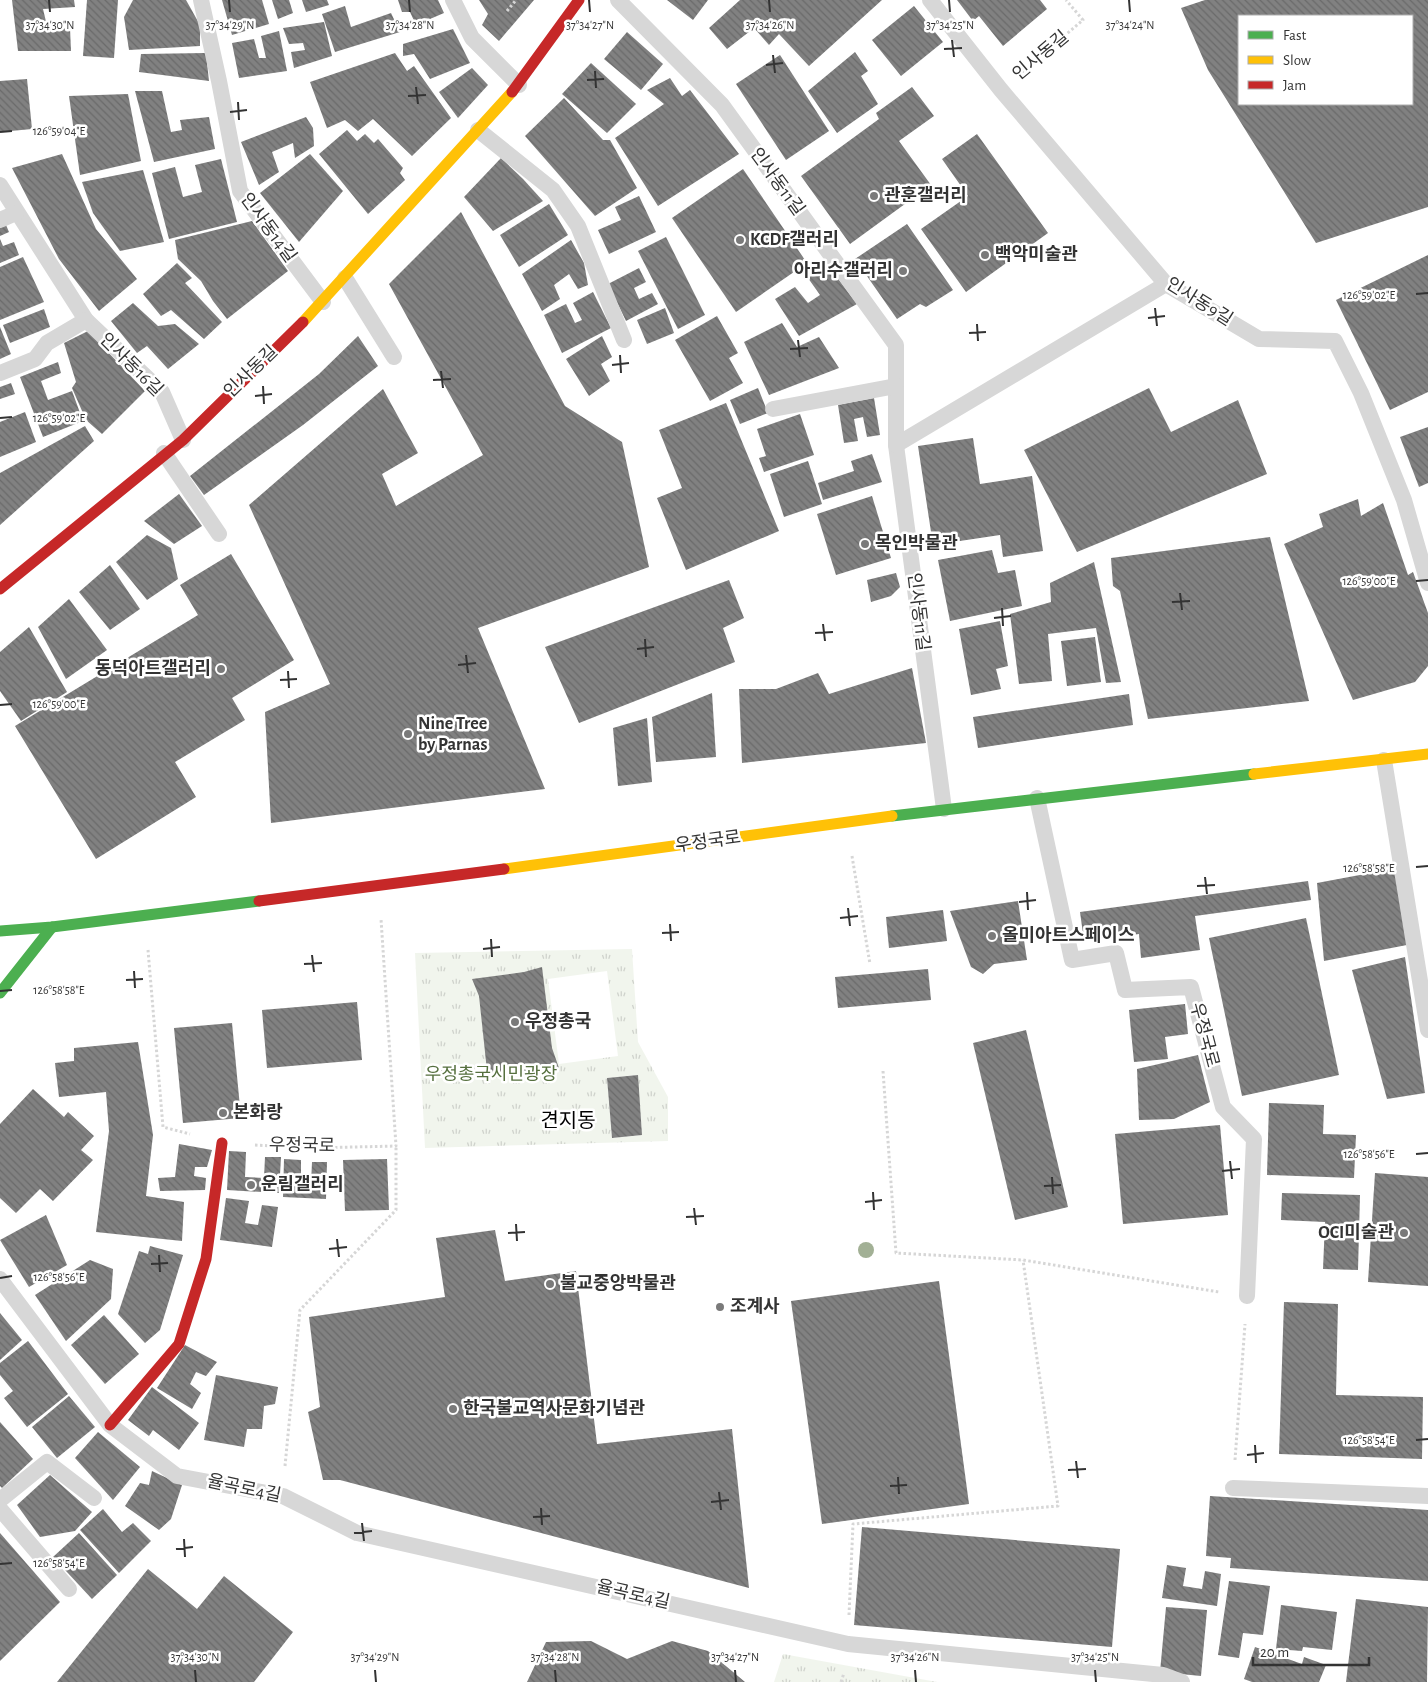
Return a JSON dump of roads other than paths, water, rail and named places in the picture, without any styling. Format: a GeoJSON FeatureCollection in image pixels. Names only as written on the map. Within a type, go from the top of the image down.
{"type":"FeatureCollection","features":[{"type":"Feature","properties":{"kind":"main road","name":"인사동길"},"geometry":{"type":"LineString","coordinates":[[0,589],[164,453],[183,440],[323,302],[519,85],[579,0]]}},
{"type":"Feature","properties":{"kind":"main road","name":"우정국로"},"geometry":{"type":"LineString","coordinates":[[0,932],[379,886],[944,809],[1428,754]]}},
{"type":"Feature","properties":{"kind":"main road"},"geometry":{"type":"LineString","coordinates":[[0,993],[52,927]]}},
{"type":"Feature","properties":{"kind":"main road"},"geometry":{"type":"LineString","coordinates":[[110,1425],[179,1344],[206,1259],[222,1143]]}},
{"type":"Feature","properties":{"kind":"lane","name":"인사동14길"},"geometry":{"type":"LineString","coordinates":[[200,0],[219,81],[240,191],[323,302]]}},
{"type":"Feature","properties":{"kind":"lane"},"geometry":{"type":"LineString","coordinates":[[454,0],[472,38],[519,85]]}},
{"type":"Feature","properties":{"kind":"lane","name":"인사동11길"},"geometry":{"type":"LineString","coordinates":[[618,0],[722,106],[896,346],[896,445],[944,809]]}},
{"type":"Feature","properties":{"kind":"lane","name":"인사동9길"},"geometry":{"type":"LineString","coordinates":[[930,0],[1001,90],[1166,284],[1259,339],[1335,341],[1361,394],[1404,500],[1428,583]]}},
{"type":"Feature","properties":{"kind":"lane"},"geometry":{"type":"LineString","coordinates":[[478,130],[553,190],[578,226],[624,340]]}},
{"type":"Feature","properties":{"kind":"lane","name":"인사동16길"},"geometry":{"type":"LineString","coordinates":[[0,185],[16,213],[86,320],[162,392],[183,440]]}},
{"type":"Feature","properties":{"kind":"lane"},"geometry":{"type":"LineString","coordinates":[[0,220],[16,213]]}},
{"type":"Feature","properties":{"kind":"lane"},"geometry":{"type":"LineString","coordinates":[[345,278],[394,357]]}},
{"type":"Feature","properties":{"kind":"lane"},"geometry":{"type":"LineString","coordinates":[[896,445],[1166,284]]}},
{"type":"Feature","properties":{"kind":"lane","name":"인사동16길"},"geometry":{"type":"LineString","coordinates":[[0,373],[35,359],[46,344],[86,320]]}},
{"type":"Feature","properties":{"kind":"lane"},"geometry":{"type":"LineString","coordinates":[[773,409],[896,386]]}},
{"type":"Feature","properties":{"kind":"lane"},"geometry":{"type":"LineString","coordinates":[[164,453],[219,534]]}},
{"type":"Feature","properties":{"kind":"lane"},"geometry":{"type":"LineString","coordinates":[[1384,760],[1428,1030]]}},
{"type":"Feature","properties":{"kind":"lane","name":"우정국로"},"geometry":{"type":"LineString","coordinates":[[1037,798],[1072,960],[1116,953],[1125,990],[1191,987],[1223,1107],[1254,1139],[1247,1296]]}},
{"type":"Feature","properties":{"kind":"lane","name":"율곡로4길"},"geometry":{"type":"LineString","coordinates":[[0,1279],[110,1425],[177,1476],[283,1496],[357,1532],[848,1644],[1163,1675],[1182,1682]]}},
{"type":"Feature","properties":{"kind":"lane"},"geometry":{"type":"LineString","coordinates":[[0,1500],[47,1462],[94,1498]]}},
{"type":"Feature","properties":{"kind":"lane"},"geometry":{"type":"LineString","coordinates":[[1233,1488],[1428,1496]]}},
{"type":"Feature","properties":{"kind":"lane"},"geometry":{"type":"LineString","coordinates":[[0,1509],[69,1589]]}},
{"type":"Feature","properties":{"kind":"place","name":"관훈갤러리"},"geometry":{"type":"Point","coordinates":[874,196]}},
{"type":"Feature","properties":{"kind":"place","name":"KCDF갤러리"},"geometry":{"type":"Point","coordinates":[740,240]}},
{"type":"Feature","properties":{"kind":"place","name":"백악미술관"},"geometry":{"type":"Point","coordinates":[985,255]}},
{"type":"Feature","properties":{"kind":"place","name":"아리수갤러리"},"geometry":{"type":"Point","coordinates":[903,271]}},
{"type":"Feature","properties":{"kind":"place","name":"목인박물관"},"geometry":{"type":"Point","coordinates":[865,544]}},
{"type":"Feature","properties":{"kind":"place","name":"동덕아트갤러리"},"geometry":{"type":"Point","coordinates":[221,669]}},
{"type":"Feature","properties":{"kind":"place","name":"Nine Tree by Parnas"},"geometry":{"type":"Point","coordinates":[408,734]}},
{"type":"Feature","properties":{"kind":"place","name":"올미아트스페이스"},"geometry":{"type":"Point","coordinates":[992,936]}},
{"type":"Feature","properties":{"kind":"place","name":"우정총국"},"geometry":{"type":"Point","coordinates":[515,1022]}},
{"type":"Feature","properties":{"kind":"place","name":"본화랑"},"geometry":{"type":"Point","coordinates":[223,1113]}},
{"type":"Feature","properties":{"kind":"place","name":"운림갤러리"},"geometry":{"type":"Point","coordinates":[251,1185]}},
{"type":"Feature","properties":{"kind":"place","name":"OCI미술관"},"geometry":{"type":"Point","coordinates":[1404,1233]}},
{"type":"Feature","properties":{"kind":"place","name":"불교중앙박물관"},"geometry":{"type":"Point","coordinates":[550,1284]}},
{"type":"Feature","properties":{"kind":"place","name":"조계사"},"geometry":{"type":"Point","coordinates":[720,1307]}},
{"type":"Feature","properties":{"kind":"place","name":"한국불교역사문화기념관"},"geometry":{"type":"Point","coordinates":[453,1409]}},
{"type":"Feature","properties":{"kind":"district","name":"견지동"},"geometry":{"type":"Point","coordinates":[568,1121]}},
{"type":"Feature","properties":{"kind":"park label","name":"우정총국시민광장"},"geometry":{"type":"Point","coordinates":[491,1075]}}]}
